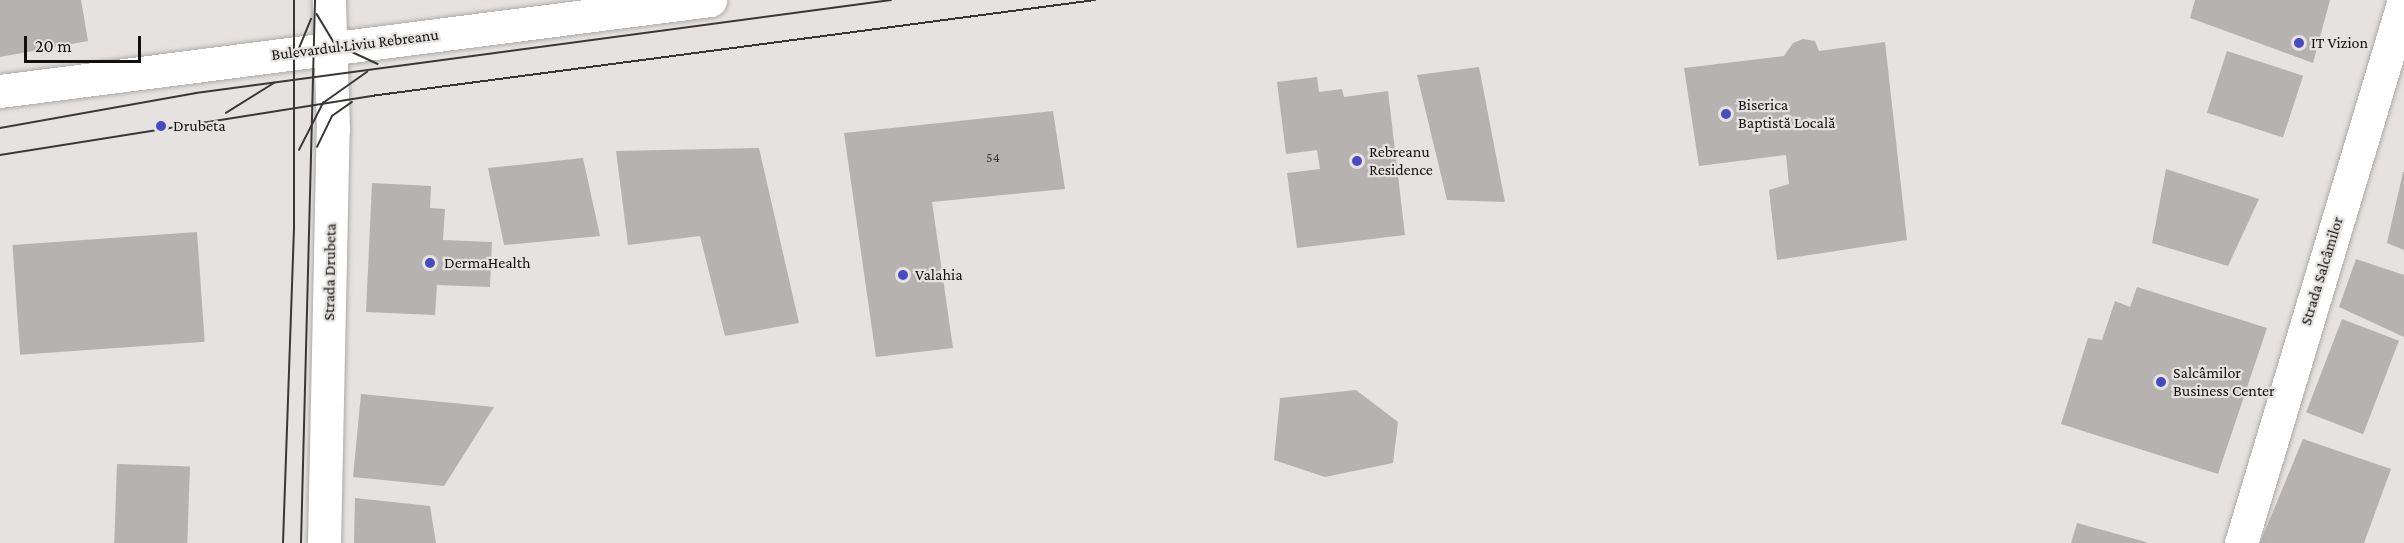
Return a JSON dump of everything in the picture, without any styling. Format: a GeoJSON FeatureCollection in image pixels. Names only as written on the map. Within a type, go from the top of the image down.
{"type":"FeatureCollection","features":[{"type":"Feature","properties":{"kind":"street","name":"Strada Drubeta"},"geometry":{"type":"LineString","coordinates":[[324,543],[331,47],[329,0]]}},
{"type":"Feature","properties":{"kind":"street","name":"Bulevardul Liviu Rebreanu"},"geometry":{"type":"LineString","coordinates":[[0,91],[710,0]]}},
{"type":"Feature","properties":{"kind":"street","name":"Strada Salcâmilor"},"geometry":{"type":"LineString","coordinates":[[2241,543],[2404,0]]}},
{"type":"Feature","properties":{"kind":"building"},"geometry":{"type":"Polygon","coordinates":[[[0,0],[81,0],[88,41],[0,57],[0,0]]]}},
{"type":"Feature","properties":{"kind":"building"},"geometry":{"type":"Polygon","coordinates":[[[2195,0],[2330,0],[2313,63],[2190,18],[2195,0]]]}},
{"type":"Feature","properties":{"kind":"building"},"geometry":{"type":"Polygon","coordinates":[[[1803,39],[1815,41],[1819,51],[1885,42],[1907,240],[1777,260],[1769,190],[1789,184],[1786,155],[1699,166],[1684,68],[1784,56],[1793,43],[1803,39]]]}},
{"type":"Feature","properties":{"kind":"building"},"geometry":{"type":"Polygon","coordinates":[[[2227,51],[2303,76],[2283,138],[2207,113],[2227,51]]]}},
{"type":"Feature","properties":{"kind":"building"},"geometry":{"type":"Polygon","coordinates":[[[1479,67],[1505,202],[1447,200],[1417,75],[1479,67]]]}},
{"type":"Feature","properties":{"kind":"building","name":"Rebreanu Residence"},"geometry":{"type":"Polygon","coordinates":[[[1317,77],[1319,92],[1342,89],[1344,97],[1388,91],[1405,235],[1297,248],[1287,173],[1320,169],[1317,150],[1286,154],[1277,82],[1317,77]]]}},
{"type":"Feature","properties":{"kind":"building","name":"Valahia"},"geometry":{"type":"Polygon","coordinates":[[[1053,111],[1065,189],[932,202],[953,348],[876,357],[844,133],[1053,111]]]}},
{"type":"Feature","properties":{"kind":"building"},"geometry":{"type":"Polygon","coordinates":[[[759,148],[799,323],[725,336],[700,236],[628,245],[616,151],[759,148]]]}},
{"type":"Feature","properties":{"kind":"building"},"geometry":{"type":"Polygon","coordinates":[[[583,158],[600,236],[504,245],[488,168],[583,158]]]}},
{"type":"Feature","properties":{"kind":"building"},"geometry":{"type":"Polygon","coordinates":[[[2166,169],[2259,199],[2228,266],[2152,243],[2166,169]]]}},
{"type":"Feature","properties":{"kind":"building"},"geometry":{"type":"Polygon","coordinates":[[[2404,172],[2404,250],[2387,243],[2404,172]]]}},
{"type":"Feature","properties":{"kind":"building","name":"DermaHealth"},"geometry":{"type":"Polygon","coordinates":[[[372,183],[431,186],[430,208],[445,209],[443,240],[492,242],[490,287],[437,285],[435,315],[366,312],[372,183]]]}},
{"type":"Feature","properties":{"kind":"building"},"geometry":{"type":"Polygon","coordinates":[[[197,232],[205,342],[20,355],[12,245],[197,232]]]}},
{"type":"Feature","properties":{"kind":"building"},"geometry":{"type":"Polygon","coordinates":[[[2356,259],[2404,275],[2404,337],[2339,307],[2356,259]]]}},
{"type":"Feature","properties":{"kind":"building","name":"Salcâmilor Business Center"},"geometry":{"type":"Polygon","coordinates":[[[2137,287],[2267,328],[2218,474],[2061,424],[2088,338],[2102,340],[2115,301],[2130,307],[2137,287]]]}},
{"type":"Feature","properties":{"kind":"building"},"geometry":{"type":"Polygon","coordinates":[[[2342,319],[2399,341],[2363,434],[2306,412],[2342,319]]]}},
{"type":"Feature","properties":{"kind":"building"},"geometry":{"type":"Polygon","coordinates":[[[1356,390],[1398,422],[1393,463],[1325,477],[1274,460],[1280,398],[1356,390]]]}},
{"type":"Feature","properties":{"kind":"building"},"geometry":{"type":"Polygon","coordinates":[[[361,394],[494,407],[444,486],[353,477],[361,394]]]}},
{"type":"Feature","properties":{"kind":"building"},"geometry":{"type":"Polygon","coordinates":[[[2303,439],[2391,469],[2364,543],[2260,543],[2303,439]]]}},
{"type":"Feature","properties":{"kind":"building"},"geometry":{"type":"Polygon","coordinates":[[[117,464],[190,467],[187,543],[114,543],[117,464]]]}},
{"type":"Feature","properties":{"kind":"building"},"geometry":{"type":"Polygon","coordinates":[[[355,498],[430,506],[436,543],[354,543],[355,498]]]}},
{"type":"Feature","properties":{"kind":"building"},"geometry":{"type":"Polygon","coordinates":[[[2077,523],[2146,542],[2146,543],[2071,543],[2077,523]]]}},
{"type":"Feature","properties":{"kind":"tram line"},"geometry":{"type":"LineString","coordinates":[[283,543],[294,228],[294,0]]}},
{"type":"Feature","properties":{"kind":"tram line"},"geometry":{"type":"LineString","coordinates":[[301,543],[315,0]]}},
{"type":"Feature","properties":{"kind":"tram line"},"geometry":{"type":"LineString","coordinates":[[0,128],[196,93],[891,0]]}},
{"type":"Feature","properties":{"kind":"tram line"},"geometry":{"type":"LineString","coordinates":[[0,155],[371,96],[1095,0]]}},
{"type":"Feature","properties":{"kind":"tram line"},"geometry":{"type":"LineString","coordinates":[[317,14],[335,44],[378,64]]}},
{"type":"Feature","properties":{"kind":"tram line"},"geometry":{"type":"LineString","coordinates":[[295,58],[311,19]]}},
{"type":"Feature","properties":{"kind":"tram line"},"geometry":{"type":"LineString","coordinates":[[299,150],[323,103],[367,72]]}},
{"type":"Feature","properties":{"kind":"tram line"},"geometry":{"type":"LineString","coordinates":[[226,113],[274,83]]}},
{"type":"Feature","properties":{"kind":"tram line"},"geometry":{"type":"LineString","coordinates":[[317,147],[332,116],[352,102]]}},
{"type":"Feature","properties":{"kind":"place","name":"IT Vizion"},"geometry":{"type":"Point","coordinates":[2299,43]}},
{"type":"Feature","properties":{"kind":"place","name":"Biserica Baptistă Locală"},"geometry":{"type":"Point","coordinates":[1726,114]}},
{"type":"Feature","properties":{"kind":"place","name":"Drubeta"},"geometry":{"type":"Point","coordinates":[161,126]}},
{"type":"Feature","properties":{"kind":"place","name":"Rebreanu Residence"},"geometry":{"type":"Point","coordinates":[1357,161]}},
{"type":"Feature","properties":{"kind":"place","name":"DermaHealth"},"geometry":{"type":"Point","coordinates":[430,263]}},
{"type":"Feature","properties":{"kind":"place","name":"Valahia"},"geometry":{"type":"Point","coordinates":[903,275]}},
{"type":"Feature","properties":{"kind":"place","name":"Salcâmilor Business Center"},"geometry":{"type":"Point","coordinates":[2161,382]}}]}
